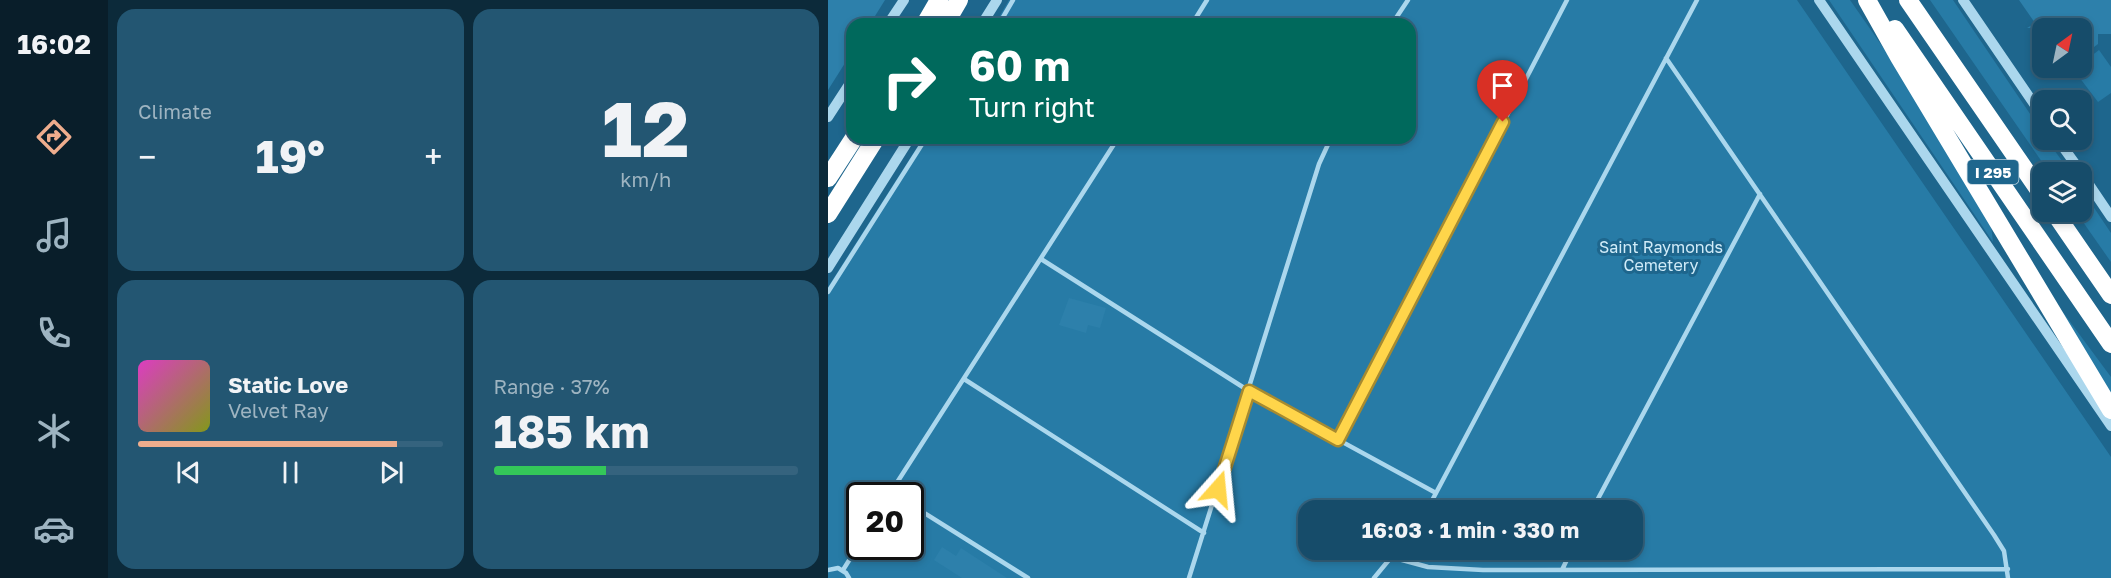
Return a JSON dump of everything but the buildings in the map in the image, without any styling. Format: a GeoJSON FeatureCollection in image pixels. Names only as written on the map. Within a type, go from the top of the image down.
{"type":"FeatureCollection","features":[{"type":"Feature","properties":{"kind":"highway"},"geometry":{"type":"LineString","coordinates":[[1867,0],[2111,410]]}},
{"type":"Feature","properties":{"kind":"highway","name":"I 295"},"geometry":{"type":"LineString","coordinates":[[1875,0],[2111,344]]}},
{"type":"Feature","properties":{"kind":"highway","name":"I 295"},"geometry":{"type":"LineString","coordinates":[[1908,0],[2032,180]]}},
{"type":"Feature","properties":{"kind":"highway"},"geometry":{"type":"LineString","coordinates":[[933,18],[954,2]]}},
{"type":"Feature","properties":{"kind":"highway"},"geometry":{"type":"LineString","coordinates":[[947,18],[954,2]]}},
{"type":"Feature","properties":{"kind":"highway"},"geometry":{"type":"LineString","coordinates":[[828,178],[850,144]]}},
{"type":"Feature","properties":{"kind":"highway"},"geometry":{"type":"LineString","coordinates":[[828,214],[872,144]]}},
{"type":"Feature","properties":{"kind":"highway"},"geometry":{"type":"LineString","coordinates":[[2061,222],[2108,290]]}},
{"type":"Feature","properties":{"kind":"street"},"geometry":{"type":"LineString","coordinates":[[892,18],[904,0]]}},
{"type":"Feature","properties":{"kind":"street"},"geometry":{"type":"LineString","coordinates":[[986,18],[997,0]]}},
{"type":"Feature","properties":{"kind":"street"},"geometry":{"type":"LineString","coordinates":[[1819,0],[2111,426]]}},
{"type":"Feature","properties":{"kind":"street"},"geometry":{"type":"LineString","coordinates":[[1963,0],[2032,101]]}},
{"type":"Feature","properties":{"kind":"street"},"geometry":{"type":"LineString","coordinates":[[828,117],[846,89]]}},
{"type":"Feature","properties":{"kind":"street"},"geometry":{"type":"LineString","coordinates":[[828,268],[906,144]]}},
{"type":"Feature","properties":{"kind":"street"},"geometry":{"type":"LineString","coordinates":[[2092,189],[2111,217]]}},
{"type":"Feature","properties":{"kind":"lane"},"geometry":{"type":"LineString","coordinates":[[1002,18],[1013,0]]}},
{"type":"Feature","properties":{"kind":"lane"},"geometry":{"type":"LineString","coordinates":[[1196,18],[1207,0]]}},
{"type":"Feature","properties":{"kind":"lane"},"geometry":{"type":"LineString","coordinates":[[1396,18],[1408,0]]}},
{"type":"Feature","properties":{"kind":"lane"},"geometry":{"type":"LineString","coordinates":[[1338,440],[1567,0]]}},
{"type":"Feature","properties":{"kind":"lane"},"geometry":{"type":"LineString","coordinates":[[1432,500],[1697,0]]}},
{"type":"Feature","properties":{"kind":"lane"},"geometry":{"type":"LineString","coordinates":[[1666,58],[1994,535],[2004,551],[2008,578]]}},
{"type":"Feature","properties":{"kind":"lane"},"geometry":{"type":"LineString","coordinates":[[828,292],[922,144]]}},
{"type":"Feature","properties":{"kind":"lane"},"geometry":{"type":"LineString","coordinates":[[900,482],[1114,144]]}},
{"type":"Feature","properties":{"kind":"lane"},"geometry":{"type":"LineString","coordinates":[[1189,578],[1319,164],[1328,144]]}},
{"type":"Feature","properties":{"kind":"lane"},"geometry":{"type":"LineString","coordinates":[[1597,500],[1760,194]]}},
{"type":"Feature","properties":{"kind":"lane"},"geometry":{"type":"LineString","coordinates":[[1041,259],[1249,391],[1436,493]]}},
{"type":"Feature","properties":{"kind":"lane"},"geometry":{"type":"LineString","coordinates":[[964,379],[1204,533]]}},
{"type":"Feature","properties":{"kind":"lane"},"geometry":{"type":"LineString","coordinates":[[924,513],[1028,578]]}},
{"type":"Feature","properties":{"kind":"lane"},"geometry":{"type":"LineString","coordinates":[[843,570],[849,560]]}},
{"type":"Feature","properties":{"kind":"lane"},"geometry":{"type":"LineString","coordinates":[[1374,578],[1389,560]]}},
{"type":"Feature","properties":{"kind":"lane"},"geometry":{"type":"LineString","coordinates":[[1402,560],[1428,567],[1483,570],[2008,569]]}},
{"type":"Feature","properties":{"kind":"lane"},"geometry":{"type":"LineString","coordinates":[[1562,570],[1567,560]]}},
{"type":"Feature","properties":{"kind":"lane"},"geometry":{"type":"LineString","coordinates":[[828,570],[833,568],[843,570],[849,578]]}},
{"type":"Feature","properties":{"kind":"green space","name":"Saint Raymonds Cemetery"},"geometry":{"type":"Polygon","coordinates":[[[1009,0],[1797,0],[2111,457],[2111,578],[828,578],[828,287],[919,144],[1416,144],[1416,18],[998,18],[1009,0]]]}},
{"type":"Feature","properties":{"kind":"green space"},"geometry":{"type":"Polygon","coordinates":[[[1829,0],[1850,0],[1903,76],[1991,225],[1993,242],[1829,0]]]}},
{"type":"Feature","properties":{"kind":"green space"},"geometry":{"type":"Polygon","coordinates":[[[1930,0],[1953,0],[2032,117],[2032,147],[1930,0]]]}},
{"type":"Feature","properties":{"kind":"green space"},"geometry":{"type":"Polygon","coordinates":[[[2099,50],[2111,67],[2111,93],[2098,102],[2092,94],[2092,90],[2089,90],[2080,78],[2092,78],[2092,55],[2099,50]]]}},
{"type":"Feature","properties":{"kind":"green space"},"geometry":{"type":"Polygon","coordinates":[[[2034,150],[2054,150],[2063,162],[2042,162],[2034,150]]]}},
{"type":"Feature","properties":{"kind":"green space"},"geometry":{"type":"Polygon","coordinates":[[[2092,205],[2111,233],[2111,262],[2083,222],[2092,222],[2092,205]]]}},
{"type":"Feature","properties":{"kind":"green space"},"geometry":{"type":"Polygon","coordinates":[[[2051,296],[2111,377],[2111,397],[2051,296]]]}},
{"type":"Feature","properties":{"kind":"route"},"geometry":{"type":"LineString","coordinates":[[1218,489],[1249,391],[1338,440],[1503,122]]}}]}
